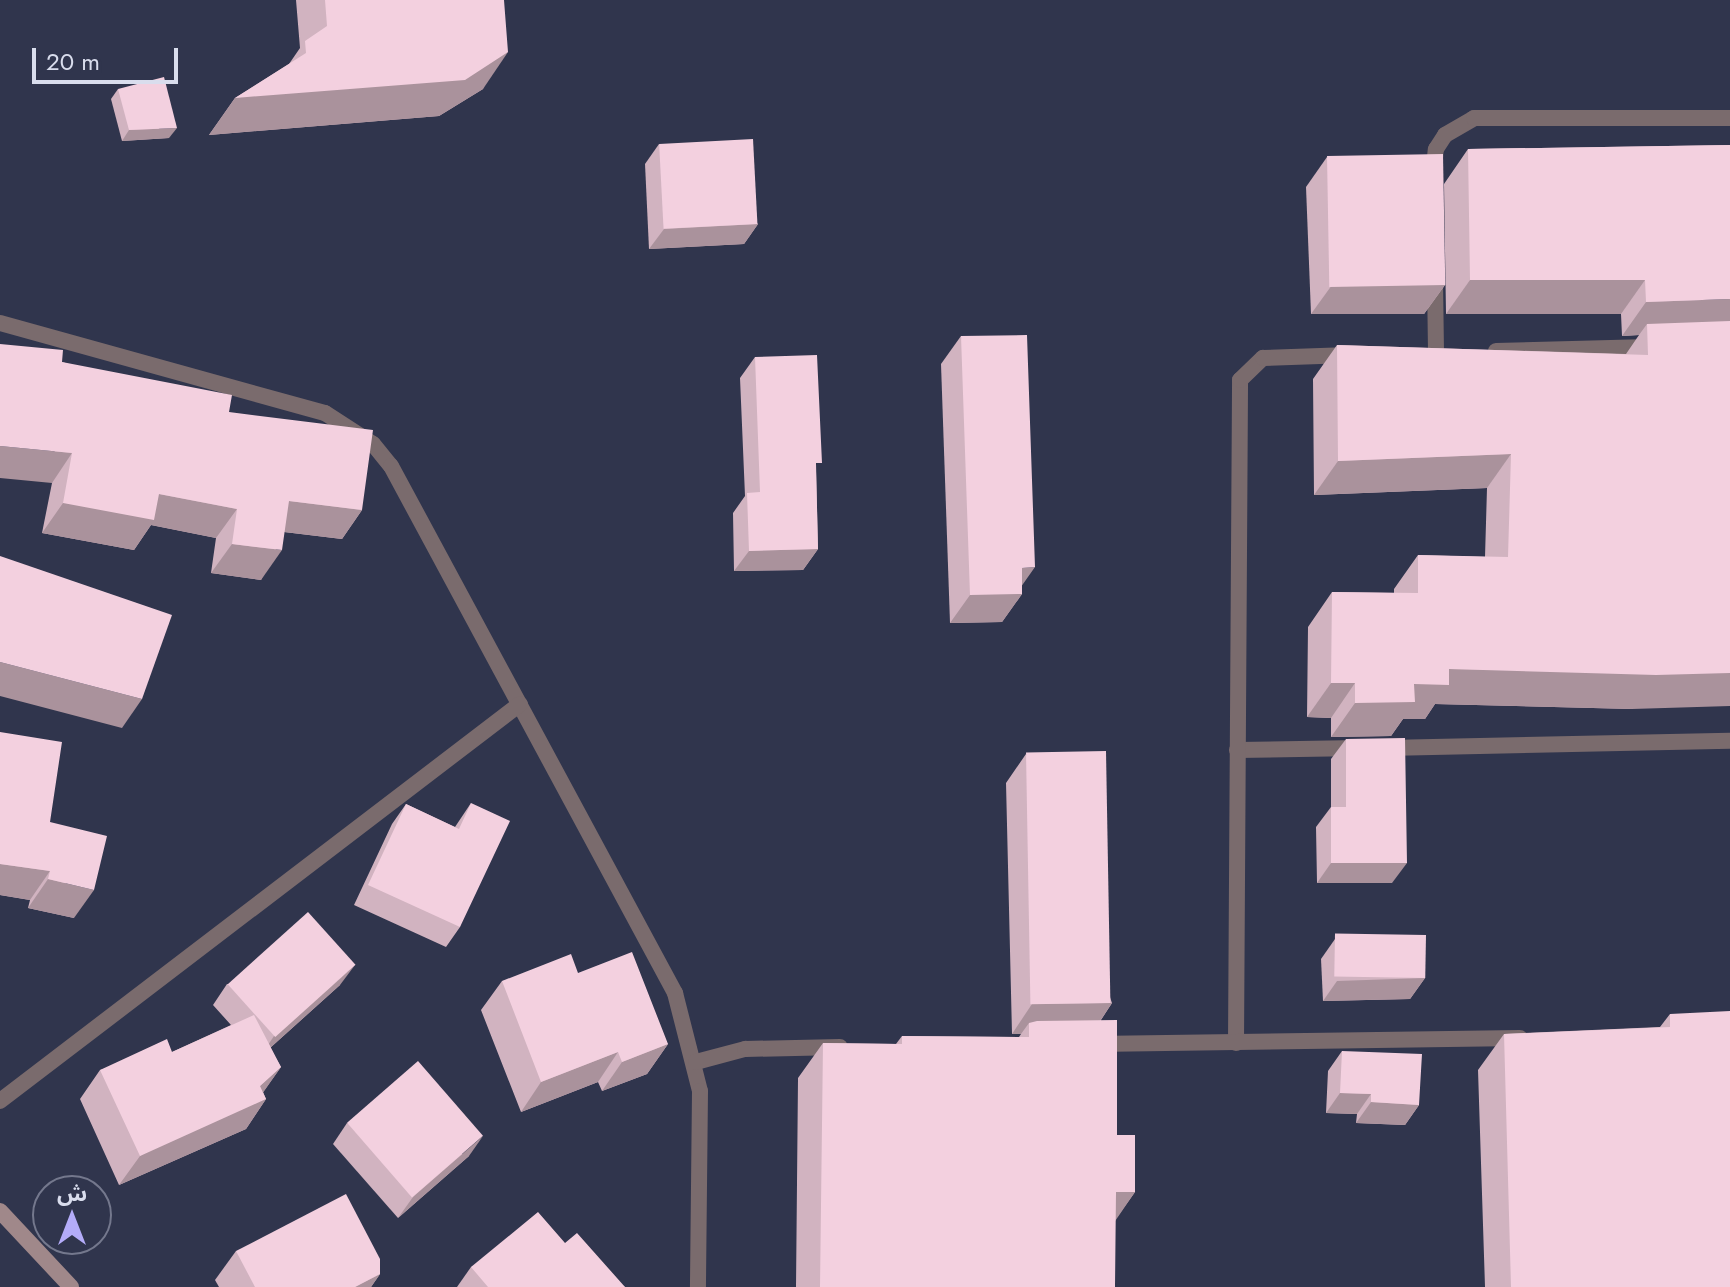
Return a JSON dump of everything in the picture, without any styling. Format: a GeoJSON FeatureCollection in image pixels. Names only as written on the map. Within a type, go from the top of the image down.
{"type":"FeatureCollection","features":[{"type":"Feature","properties":{"kind":"main road"},"geometry":{"type":"LineString","coordinates":[[0,1211],[71,1287]]}},
{"type":"Feature","properties":{"kind":"street"},"geometry":{"type":"LineString","coordinates":[[1433,196],[1436,149],[1452,130],[1474,118],[1730,118]]}},
{"type":"Feature","properties":{"kind":"street"},"geometry":{"type":"LineString","coordinates":[[1435,259],[1437,353]]}},
{"type":"Feature","properties":{"kind":"street"},"geometry":{"type":"LineString","coordinates":[[0,323],[311,409],[350,426],[391,466],[675,993],[696,1062],[702,1120],[698,1287]]}},
{"type":"Feature","properties":{"kind":"street"},"geometry":{"type":"LineString","coordinates":[[1483,351],[1668,346]]}},
{"type":"Feature","properties":{"kind":"street"},"geometry":{"type":"LineString","coordinates":[[1236,1043],[1240,380],[1263,358],[1363,354]]}},
{"type":"Feature","properties":{"kind":"street"},"geometry":{"type":"LineString","coordinates":[[0,1101],[520,704]]}},
{"type":"Feature","properties":{"kind":"street"},"geometry":{"type":"LineString","coordinates":[[1237,750],[1730,741]]}},
{"type":"Feature","properties":{"kind":"street"},"geometry":{"type":"LineString","coordinates":[[1081,1044],[1539,1038]]}},
{"type":"Feature","properties":{"kind":"street"},"geometry":{"type":"LineString","coordinates":[[696,1062],[745,1049],[864,1047]]}},
{"type":"Feature","properties":{"kind":"building"},"geometry":{"type":"Polygon","coordinates":[[[325,0],[504,0],[508,52],[465,80],[235,98],[306,53],[305,41],[327,26],[325,0]]]}},
{"type":"Feature","properties":{"kind":"building"},"geometry":{"type":"Polygon","coordinates":[[[164,77],[177,128],[129,130],[118,89],[164,77]]]}},
{"type":"Feature","properties":{"kind":"building"},"geometry":{"type":"Polygon","coordinates":[[[753,139],[757,224],[664,229],[659,144],[753,139]]]}},
{"type":"Feature","properties":{"kind":"building"},"geometry":{"type":"Polygon","coordinates":[[[1730,145],[1730,299],[1646,302],[1645,280],[1470,280],[1468,149],[1730,145]]]}},
{"type":"Feature","properties":{"kind":"building"},"geometry":{"type":"Polygon","coordinates":[[[1443,154],[1445,285],[1329,287],[1327,156],[1443,154]]]}},
{"type":"Feature","properties":{"kind":"building"},"geometry":{"type":"Polygon","coordinates":[[[1730,321],[1730,673],[1656,675],[1449,669],[1449,685],[1414,684],[1415,702],[1355,703],[1355,683],[1331,683],[1332,592],[1418,593],[1418,555],[1508,557],[1511,454],[1338,461],[1337,345],[1648,355],[1647,324],[1730,321]]]}},
{"type":"Feature","properties":{"kind":"building"},"geometry":{"type":"Polygon","coordinates":[[[1027,335],[1035,567],[1022,568],[1022,594],[970,595],[961,336],[1027,335]]]}},
{"type":"Feature","properties":{"kind":"building"},"geometry":{"type":"Polygon","coordinates":[[[0,344],[63,350],[62,362],[232,395],[229,412],[373,430],[362,510],[289,501],[282,550],[232,544],[237,509],[159,494],[154,520],[63,503],[72,453],[0,446],[0,344]]]}},
{"type":"Feature","properties":{"kind":"building"},"geometry":{"type":"Polygon","coordinates":[[[817,355],[822,463],[816,463],[818,549],[749,551],[747,493],[760,492],[755,357],[817,355]]]}},
{"type":"Feature","properties":{"kind":"building"},"geometry":{"type":"Polygon","coordinates":[[[0,556],[172,615],[142,699],[0,662],[0,556]]]}},
{"type":"Feature","properties":{"kind":"building"},"geometry":{"type":"Polygon","coordinates":[[[0,732],[62,742],[50,822],[107,836],[94,890],[48,879],[50,871],[0,864],[0,732]]]}},
{"type":"Feature","properties":{"kind":"building"},"geometry":{"type":"Polygon","coordinates":[[[1405,738],[1407,863],[1331,863],[1331,807],[1346,807],[1346,739],[1405,738]]]}},
{"type":"Feature","properties":{"kind":"building"},"geometry":{"type":"Polygon","coordinates":[[[1106,751],[1110,1003],[1030,1004],[1026,752],[1106,751]]]}},
{"type":"Feature","properties":{"kind":"building"},"geometry":{"type":"Polygon","coordinates":[[[471,803],[510,821],[460,927],[368,885],[406,804],[459,829],[471,803]]]}},
{"type":"Feature","properties":{"kind":"building"},"geometry":{"type":"Polygon","coordinates":[[[308,912],[356,965],[275,1037],[228,984],[308,912]]]}},
{"type":"Feature","properties":{"kind":"building"},"geometry":{"type":"Polygon","coordinates":[[[1335,933],[1426,935],[1425,978],[1334,976],[1335,933]]]}},
{"type":"Feature","properties":{"kind":"building"},"geometry":{"type":"Polygon","coordinates":[[[632,952],[668,1044],[622,1062],[618,1052],[541,1082],[502,981],[571,954],[578,973],[632,952]]]}},
{"type":"Feature","properties":{"kind":"building"},"geometry":{"type":"Polygon","coordinates":[[[1730,1011],[1730,1287],[1511,1287],[1504,1034],[1670,1027],[1670,1014],[1730,1011]]]}},
{"type":"Feature","properties":{"kind":"building"},"geometry":{"type":"Polygon","coordinates":[[[254,1015],[281,1067],[260,1086],[266,1099],[140,1156],[100,1070],[167,1039],[172,1052],[254,1015]]]}},
{"type":"Feature","properties":{"kind":"building"},"geometry":{"type":"Polygon","coordinates":[[[1117,1020],[1117,1135],[1135,1135],[1135,1192],[1116,1192],[1115,1287],[820,1287],[823,1043],[902,1044],[902,1036],[1029,1037],[1029,1023],[1037,1021],[1117,1020]]]}},
{"type":"Feature","properties":{"kind":"building"},"geometry":{"type":"Polygon","coordinates":[[[1342,1051],[1422,1054],[1419,1105],[1371,1102],[1371,1094],[1340,1093],[1342,1051]]]}},
{"type":"Feature","properties":{"kind":"building"},"geometry":{"type":"Polygon","coordinates":[[[418,1061],[483,1136],[412,1197],[347,1123],[418,1061]]]}},
{"type":"Feature","properties":{"kind":"building"},"geometry":{"type":"Polygon","coordinates":[[[346,1194],[380,1259],[380,1274],[355,1287],[255,1287],[236,1251],[346,1194]]]}},
{"type":"Feature","properties":{"kind":"building"},"geometry":{"type":"Polygon","coordinates":[[[538,1212],[565,1243],[577,1233],[625,1287],[488,1287],[471,1267],[538,1212]]]}}]}
